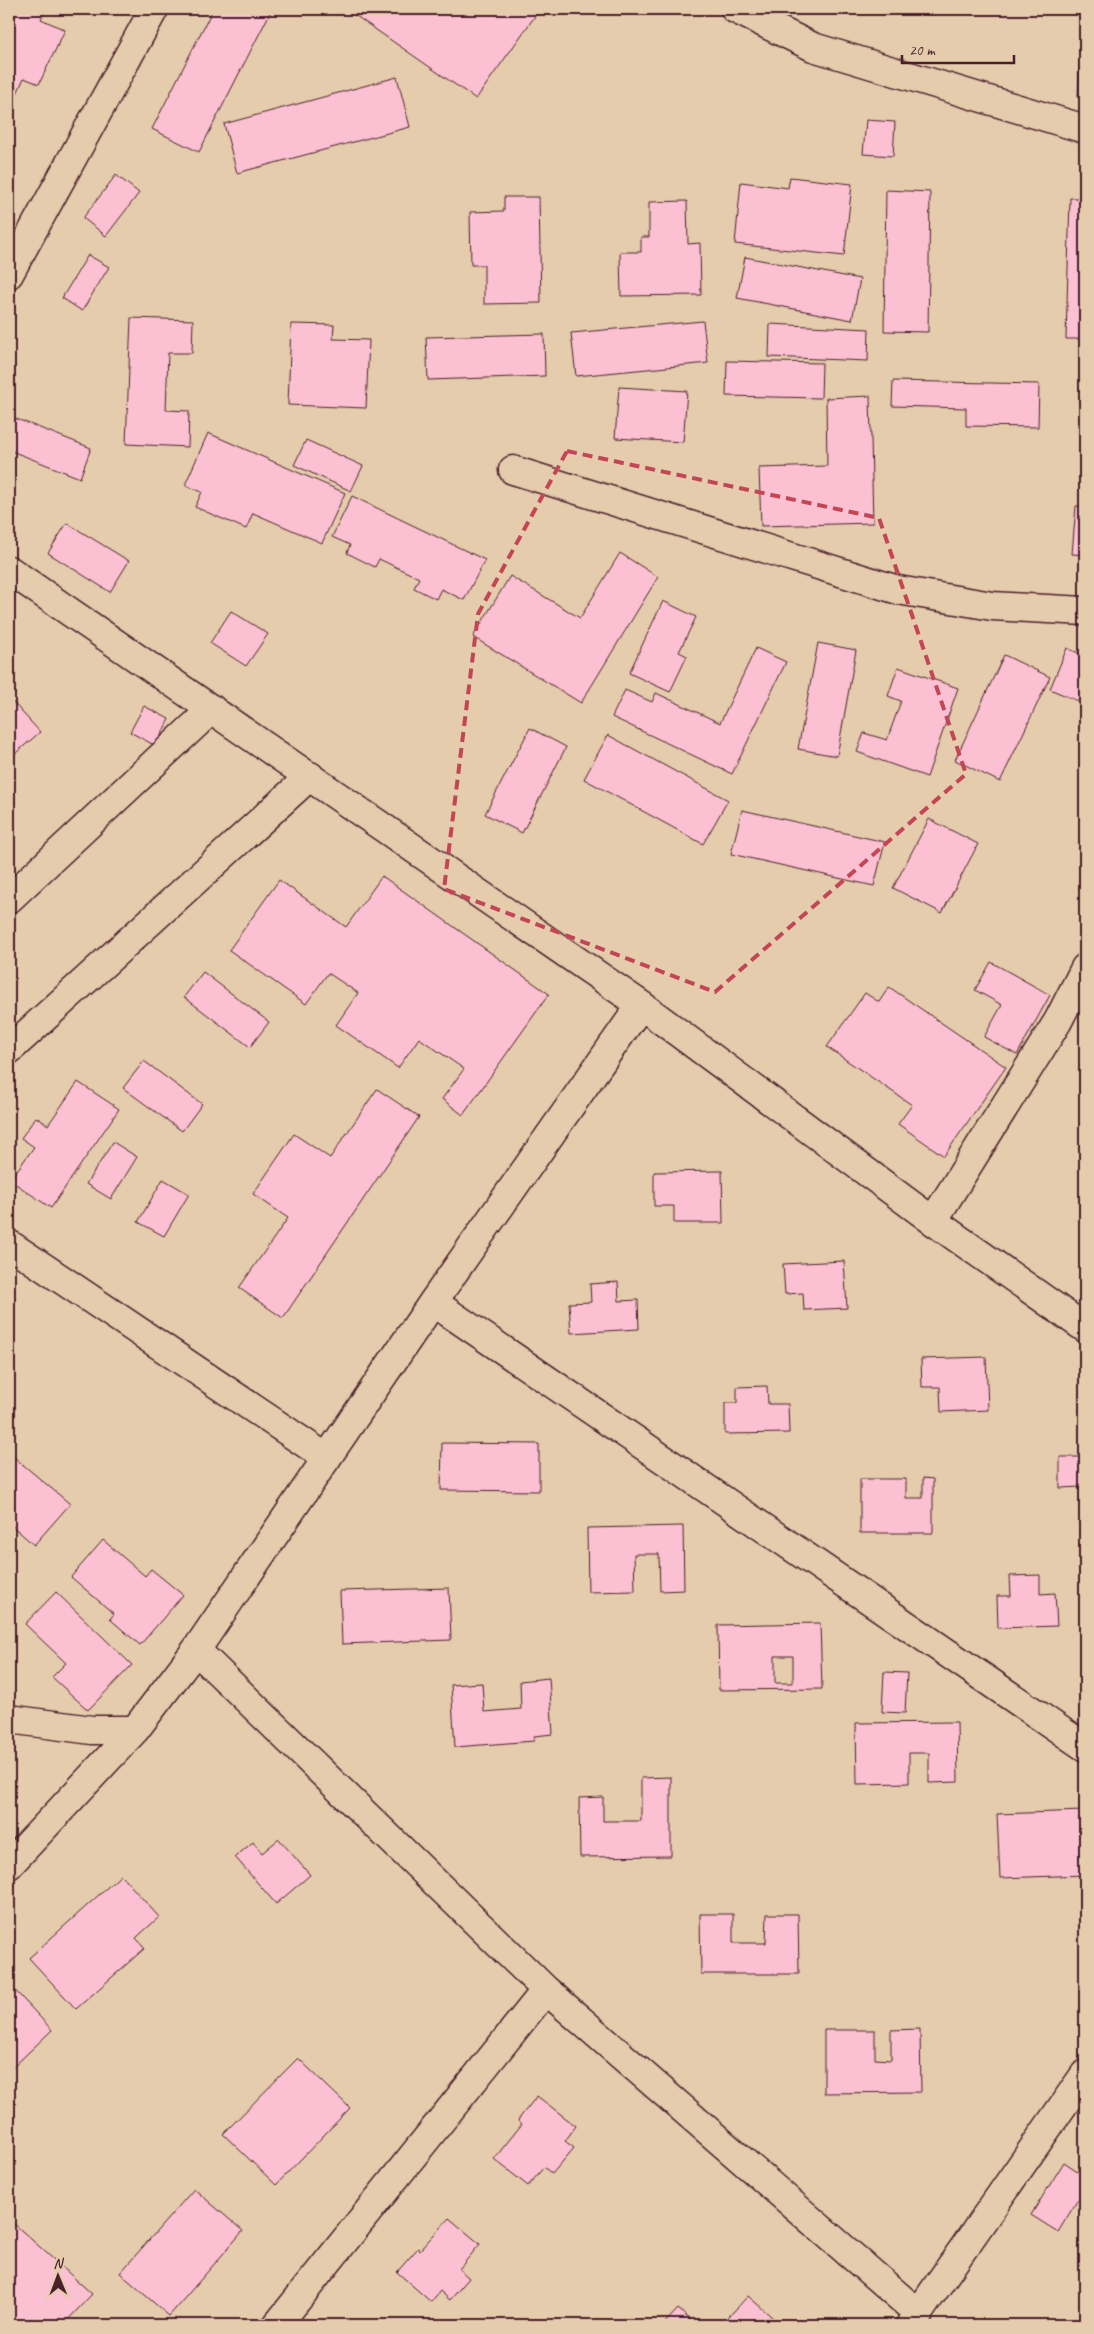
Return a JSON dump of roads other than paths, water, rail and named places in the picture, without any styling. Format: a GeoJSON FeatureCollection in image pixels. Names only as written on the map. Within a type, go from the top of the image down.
{"type":"FeatureCollection","features":[{"type":"Feature","properties":{"kind":"street"},"geometry":{"type":"LineString","coordinates":[[9,274],[154,9]]}},
{"type":"Feature","properties":{"kind":"street"},"geometry":{"type":"LineString","coordinates":[[735,9],[813,47],[1085,129]]}},
{"type":"Feature","properties":{"kind":"street"},"geometry":{"type":"LineString","coordinates":[[513,470],[898,590],[992,606],[1085,611]]}},
{"type":"Feature","properties":{"kind":"street"},"geometry":{"type":"LineString","coordinates":[[9,570],[641,1005],[933,1221],[1085,1328]]}},
{"type":"Feature","properties":{"kind":"street"},"geometry":{"type":"LineString","coordinates":[[9,899],[212,709]]}},
{"type":"Feature","properties":{"kind":"street"},"geometry":{"type":"LineString","coordinates":[[9,1050],[310,776]]}},
{"type":"Feature","properties":{"kind":"street"},"geometry":{"type":"LineString","coordinates":[[933,1221],[1058,1021],[1085,968]]}},
{"type":"Feature","properties":{"kind":"street"},"geometry":{"type":"LineString","coordinates":[[9,1865],[135,1730],[196,1650],[433,1302],[641,1005]]}},
{"type":"Feature","properties":{"kind":"street"},"geometry":{"type":"LineString","coordinates":[[9,1244],[327,1458]]}},
{"type":"Feature","properties":{"kind":"street"},"geometry":{"type":"LineString","coordinates":[[433,1302],[1085,1747]]}},
{"type":"Feature","properties":{"kind":"street"},"geometry":{"type":"LineString","coordinates":[[196,1650],[546,1990],[915,2320],[1085,2074]]}},
{"type":"Feature","properties":{"kind":"street"},"geometry":{"type":"LineString","coordinates":[[9,1719],[92,1730],[135,1730]]}},
{"type":"Feature","properties":{"kind":"street"},"geometry":{"type":"LineString","coordinates":[[277,2325],[546,1990]]}}]}
